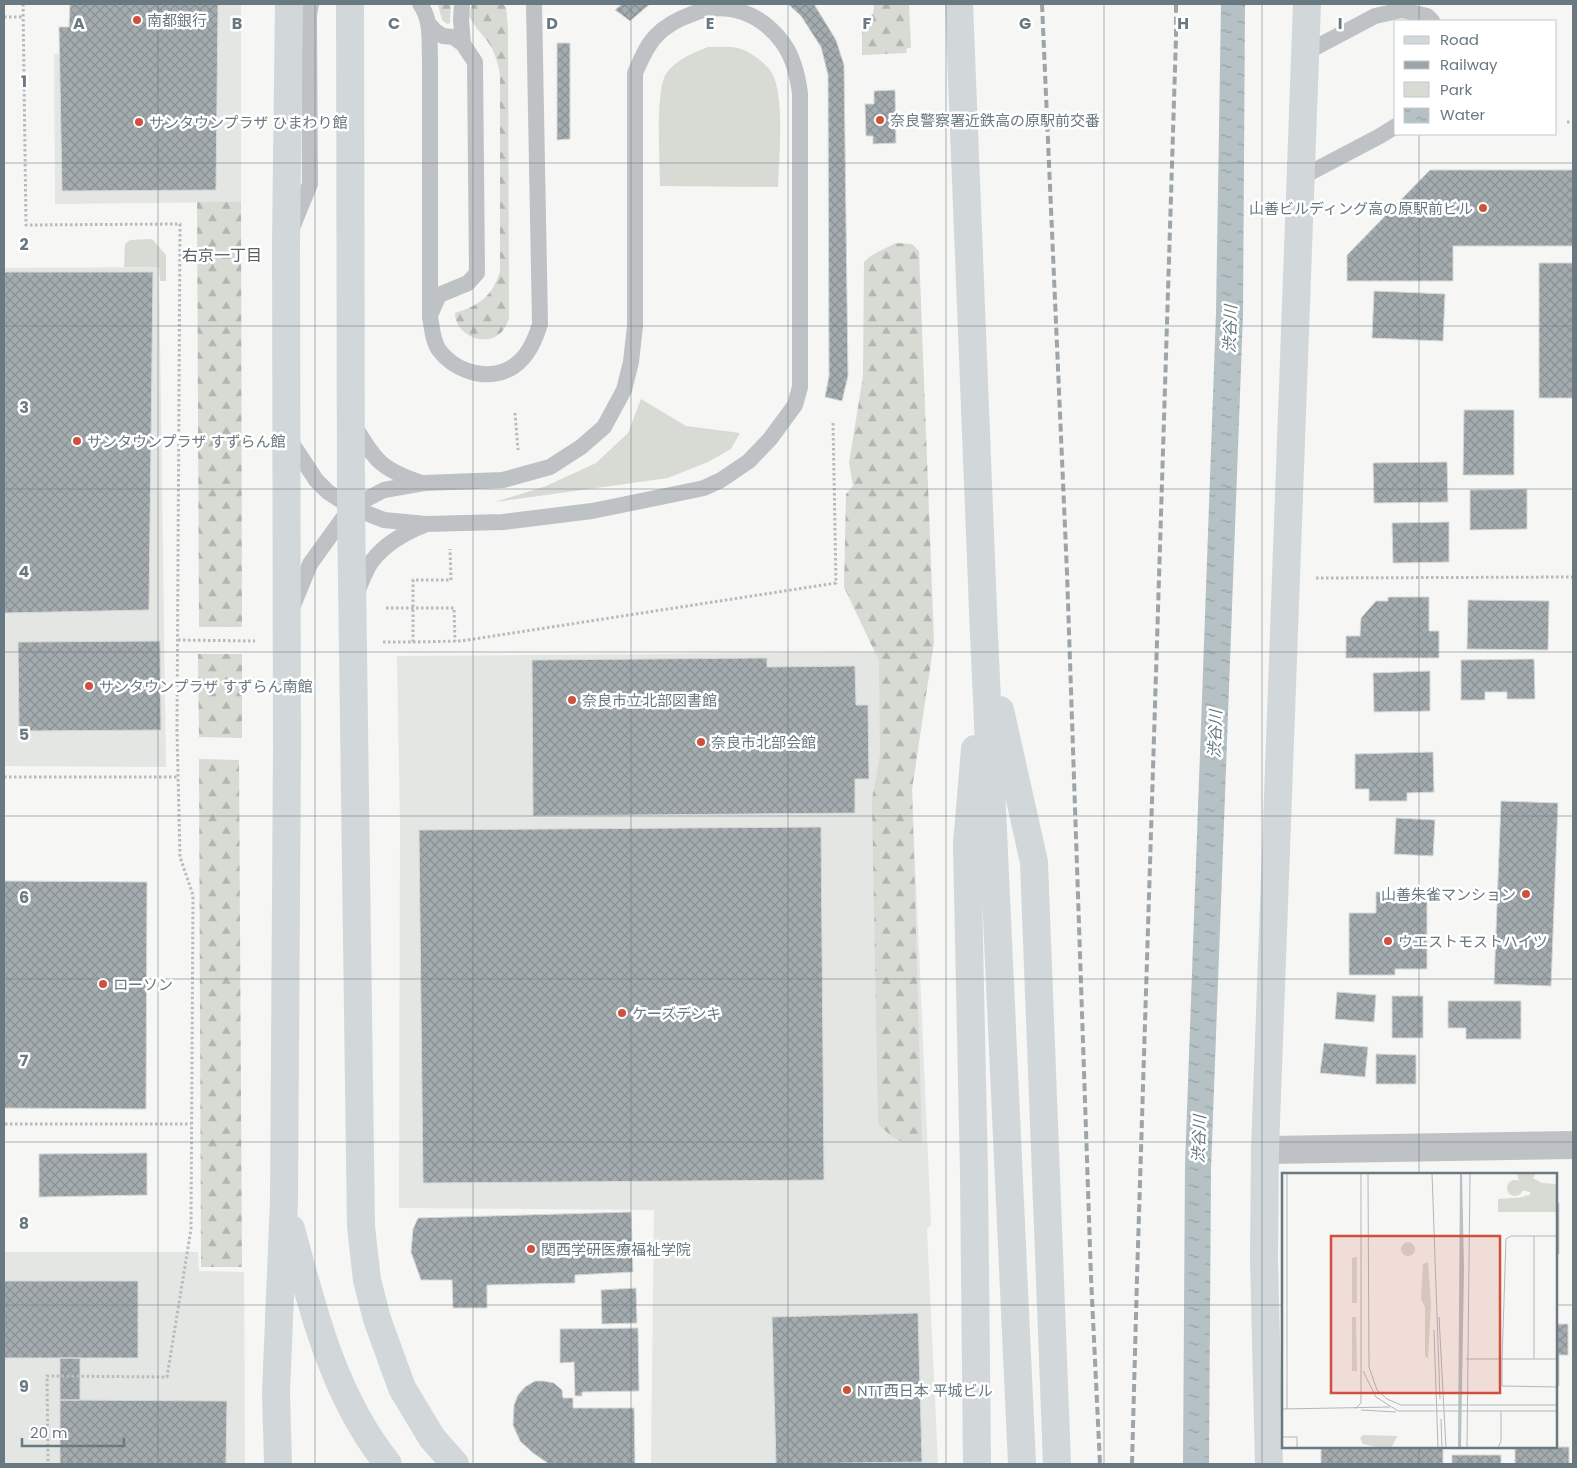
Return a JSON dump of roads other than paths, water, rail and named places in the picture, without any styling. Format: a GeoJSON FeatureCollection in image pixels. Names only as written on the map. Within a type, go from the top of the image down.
{"type":"FeatureCollection","features":[{"type":"Feature","properties":{"kind":"street"},"geometry":{"type":"LineString","coordinates":[[278,1464],[276,1392],[284,1201],[287,758],[286,242],[289,4]]}},
{"type":"Feature","properties":{"kind":"street"},"geometry":{"type":"LineString","coordinates":[[350,4],[350,418],[361,1227],[367,1280],[377,1319],[402,1388],[432,1438],[455,1464]]}},
{"type":"Feature","properties":{"kind":"street"},"geometry":{"type":"LineString","coordinates":[[959,4],[984,635],[1022,1464]]}},
{"type":"Feature","properties":{"kind":"street"},"geometry":{"type":"LineString","coordinates":[[1270,1464],[1264,1259],[1265,1150],[1285,578],[1307,52],[1307,4]]}},
{"type":"Feature","properties":{"kind":"street"},"geometry":{"type":"LineString","coordinates":[[977,1464],[974,1165],[967,844],[984,635]]}},
{"type":"Feature","properties":{"kind":"street"},"geometry":{"type":"LineString","coordinates":[[984,635],[1034,862],[1056,1464]]}},
{"type":"Feature","properties":{"kind":"street"},"geometry":{"type":"LineString","coordinates":[[1265,1150],[1573,1145]]}},
{"type":"Feature","properties":{"kind":"street"},"geometry":{"type":"LineString","coordinates":[[284,1201],[318,1327],[352,1410],[388,1464]]}},
{"type":"Feature","properties":{"kind":"lane"},"geometry":{"type":"LineString","coordinates":[[286,242],[310,184],[309,15],[311,4]]}},
{"type":"Feature","properties":{"kind":"lane"},"geometry":{"type":"LineString","coordinates":[[420,4],[425,11],[428,23],[430,317],[438,349],[459,368],[474,373],[504,373],[520,362],[537,335],[540,324],[540,237],[534,4]]}},
{"type":"Feature","properties":{"kind":"lane"},"geometry":{"type":"LineString","coordinates":[[462,4],[462,44]]}},
{"type":"Feature","properties":{"kind":"lane"},"geometry":{"type":"LineString","coordinates":[[286,622],[310,564],[351,507],[384,490],[424,483],[502,480],[550,467],[581,447],[604,427],[624,390],[631,362],[635,326],[635,73],[645,52],[656,36],[674,21],[702,10],[730,8],[752,15],[765,24],[784,43],[794,65],[800,94],[800,387],[795,405],[770,439],[749,460],[720,480],[704,488],[582,512],[502,522],[426,524],[384,520],[351,507],[328,492],[316,480],[287,435]]}},
{"type":"Feature","properties":{"kind":"lane"},"geometry":{"type":"LineString","coordinates":[[1307,52],[1375,16],[1402,10],[1427,16],[1431,20]]}},
{"type":"Feature","properties":{"kind":"lane"},"geometry":{"type":"LineString","coordinates":[[428,23],[443,36],[453,37],[462,44],[475,62],[477,274],[468,283],[440,295],[430,317]]}},
{"type":"Feature","properties":{"kind":"lane"},"geometry":{"type":"LineString","coordinates":[[1302,177],[1394,127]]}},
{"type":"Feature","properties":{"kind":"lane"},"geometry":{"type":"LineString","coordinates":[[350,418],[370,452],[389,470],[424,483]]}},
{"type":"Feature","properties":{"kind":"lane"},"geometry":{"type":"LineString","coordinates":[[352,604],[371,563],[387,545],[426,524]]}},
{"type":"Feature","properties":{"kind":"water","name":"渋谷川"},"geometry":{"type":"Polygon","coordinates":[[[1221,4],[1245,4],[1243,314],[1211,1169],[1209,1464],[1183,1464],[1185,1165],[1216,313],[1221,4]]]}},
{"type":"Feature","properties":{"kind":"railway"},"geometry":{"type":"LineString","coordinates":[[1042,4],[1067,573],[1091,1277],[1100,1464]]}},
{"type":"Feature","properties":{"kind":"railway"},"geometry":{"type":"LineString","coordinates":[[1132,1464],[1176,4]]}},
{"type":"Feature","properties":{"kind":"place","name":"南都銀行"},"geometry":{"type":"Point","coordinates":[137,20]}},
{"type":"Feature","properties":{"kind":"place","name":"奈良警察署近鉄高の原駅前交番"},"geometry":{"type":"Point","coordinates":[880,120]}},
{"type":"Feature","properties":{"kind":"place","name":"サンタウンプラザ ひまわり館"},"geometry":{"type":"Point","coordinates":[139,122]}},
{"type":"Feature","properties":{"kind":"place","name":"山善ビルディング高の原駅前ビル"},"geometry":{"type":"Point","coordinates":[1483,208]}},
{"type":"Feature","properties":{"kind":"place","name":"サンタウンプラザ すずらん館"},"geometry":{"type":"Point","coordinates":[77,441]}},
{"type":"Feature","properties":{"kind":"place","name":"サンタウンプラザ すずらん南館"},"geometry":{"type":"Point","coordinates":[89,686]}},
{"type":"Feature","properties":{"kind":"place","name":"奈良市立北部図書館"},"geometry":{"type":"Point","coordinates":[572,700]}},
{"type":"Feature","properties":{"kind":"place","name":"奈良市北部会館"},"geometry":{"type":"Point","coordinates":[701,742]}},
{"type":"Feature","properties":{"kind":"place","name":"山善朱雀マンション"},"geometry":{"type":"Point","coordinates":[1526,894]}},
{"type":"Feature","properties":{"kind":"place","name":"ウエストモストハイツ"},"geometry":{"type":"Point","coordinates":[1388,941]}},
{"type":"Feature","properties":{"kind":"place","name":"ローソン"},"geometry":{"type":"Point","coordinates":[103,984]}},
{"type":"Feature","properties":{"kind":"place","name":"ケーズデンキ"},"geometry":{"type":"Point","coordinates":[622,1013]}},
{"type":"Feature","properties":{"kind":"place","name":"関西学研医療福祉学院"},"geometry":{"type":"Point","coordinates":[531,1249]}},
{"type":"Feature","properties":{"kind":"place","name":"NTT西日本 平城ビル"},"geometry":{"type":"Point","coordinates":[847,1390]}},
{"type":"Feature","properties":{"kind":"district","name":"右京一丁目"},"geometry":{"type":"Point","coordinates":[222,255]}}]}
